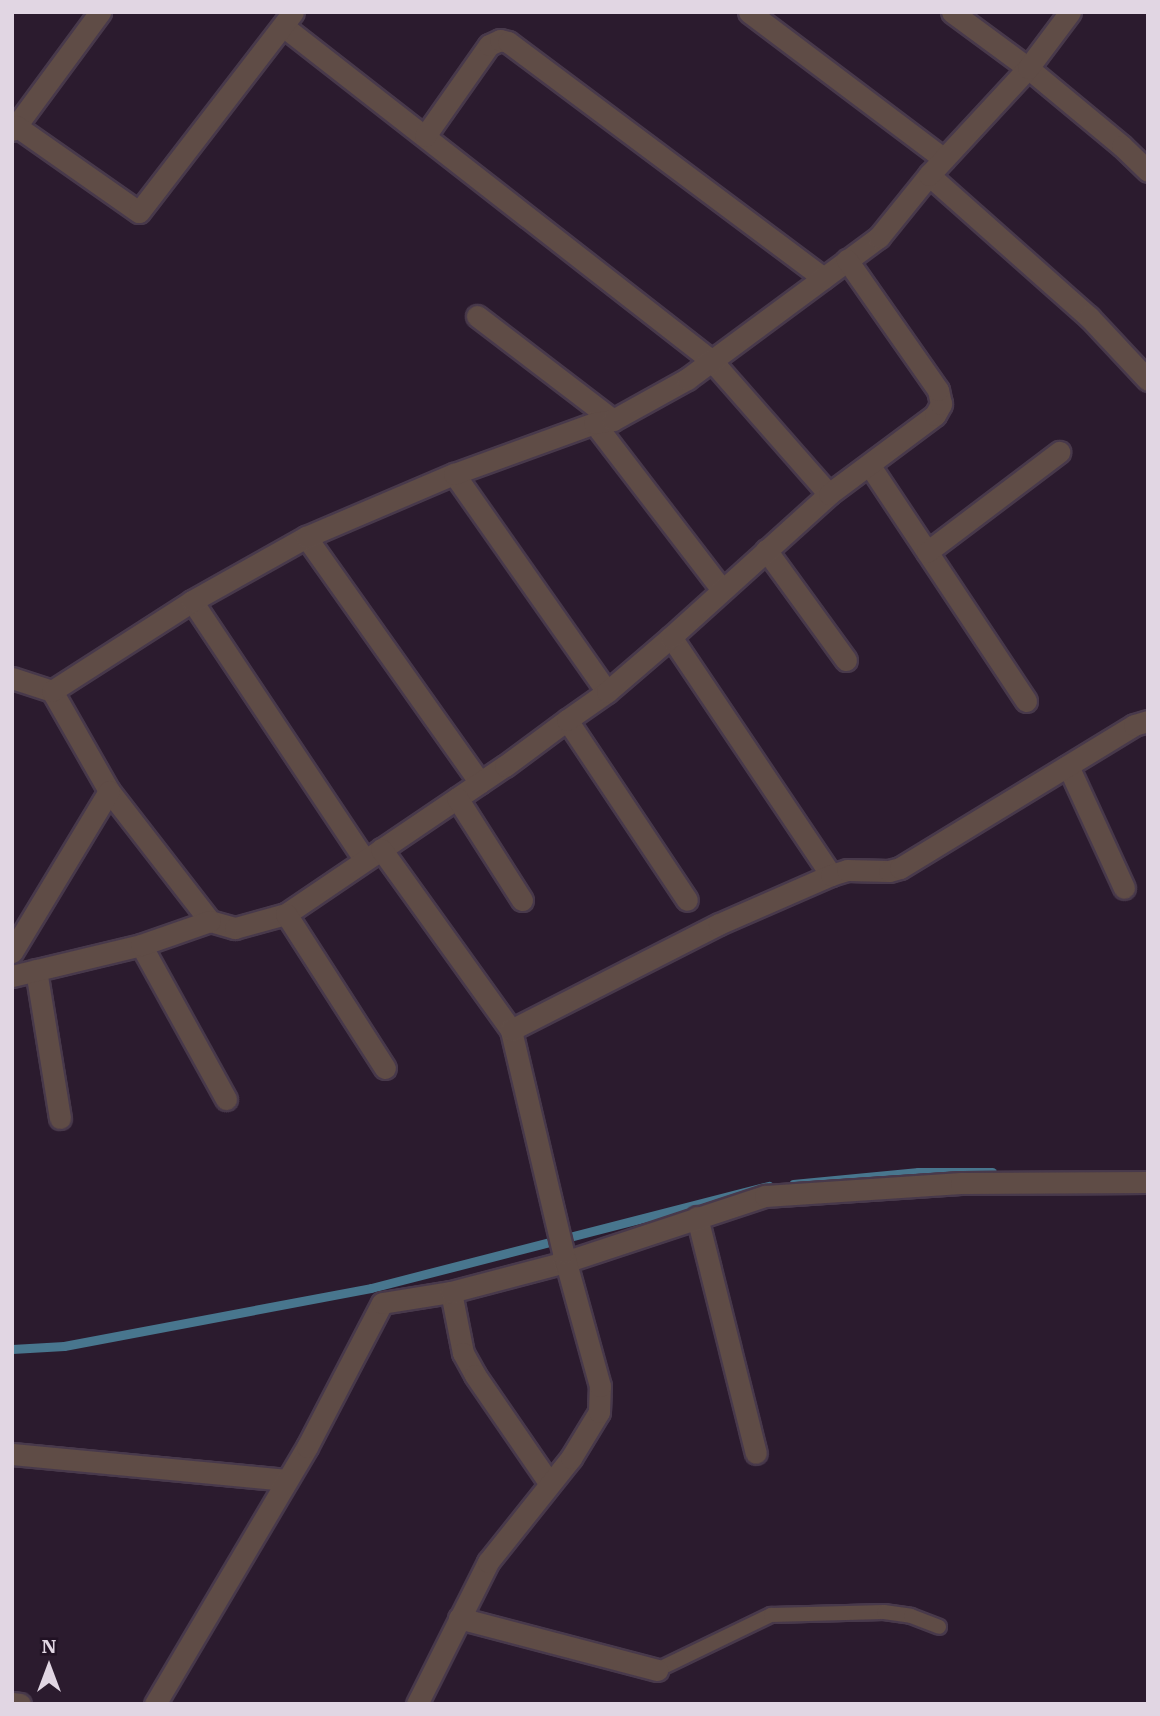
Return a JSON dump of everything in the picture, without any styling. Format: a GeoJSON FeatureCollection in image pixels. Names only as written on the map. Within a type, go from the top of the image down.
{"type":"FeatureCollection","features":[{"type":"Feature","properties":{"kind":"street"},"geometry":{"type":"LineString","coordinates":[[100,12],[14,128],[139,212],[288,19],[425,136],[712,361],[829,494]]}},
{"type":"Feature","properties":{"kind":"street"},"geometry":{"type":"LineString","coordinates":[[749,12],[944,159]]}},
{"type":"Feature","properties":{"kind":"street"},"geometry":{"type":"LineString","coordinates":[[952,12],[1028,68],[1148,171]]}},
{"type":"Feature","properties":{"kind":"street"},"geometry":{"type":"LineString","coordinates":[[52,691],[192,601],[306,537],[454,474],[603,421],[687,379],[879,237],[929,175],[1028,68],[1070,12]]}},
{"type":"Feature","properties":{"kind":"street"},"geometry":{"type":"LineString","coordinates":[[425,136],[489,45],[500,40],[508,42],[824,278]]}},
{"type":"Feature","properties":{"kind":"street"},"geometry":{"type":"LineString","coordinates":[[929,175],[1089,317],[1148,380]]}},
{"type":"Feature","properties":{"kind":"street"},"geometry":{"type":"LineString","coordinates":[[12,976],[141,945],[210,921],[235,928],[286,914],[480,783],[607,692],[829,494],[935,415],[941,404],[939,390],[847,260]]}},
{"type":"Feature","properties":{"kind":"street"},"geometry":{"type":"LineString","coordinates":[[477,316],[603,421],[722,590]]}},
{"type":"Feature","properties":{"kind":"street"},"geometry":{"type":"LineString","coordinates":[[927,552],[1059,452]]}},
{"type":"Feature","properties":{"kind":"street"},"geometry":{"type":"LineString","coordinates":[[870,466],[1026,701]]}},
{"type":"Feature","properties":{"kind":"street"},"geometry":{"type":"LineString","coordinates":[[454,474],[607,692]]}},
{"type":"Feature","properties":{"kind":"street"},"geometry":{"type":"LineString","coordinates":[[306,537],[480,783]]}},
{"type":"Feature","properties":{"kind":"street"},"geometry":{"type":"LineString","coordinates":[[766,550],[846,660]]}},
{"type":"Feature","properties":{"kind":"street"},"geometry":{"type":"LineString","coordinates":[[192,601],[373,855],[511,1031],[564,1257],[600,1386],[598,1412],[571,1458],[488,1562],[417,1704]]}},
{"type":"Feature","properties":{"kind":"street"},"geometry":{"type":"LineString","coordinates":[[671,637],[831,875]]}},
{"type":"Feature","properties":{"kind":"street"},"geometry":{"type":"LineString","coordinates":[[12,678],[52,691],[109,791],[210,921]]}},
{"type":"Feature","properties":{"kind":"street"},"geometry":{"type":"LineString","coordinates":[[567,720],[687,900]]}},
{"type":"Feature","properties":{"kind":"street"},"geometry":{"type":"LineString","coordinates":[[511,1031],[719,924],[831,875],[847,870],[888,872],[900,869],[1134,725],[1148,721]]}},
{"type":"Feature","properties":{"kind":"street"},"geometry":{"type":"LineString","coordinates":[[1068,766],[1124,888]]}},
{"type":"Feature","properties":{"kind":"street"},"geometry":{"type":"LineString","coordinates":[[12,951],[109,791]]}},
{"type":"Feature","properties":{"kind":"street"},"geometry":{"type":"LineString","coordinates":[[457,798],[522,900]]}},
{"type":"Feature","properties":{"kind":"street"},"geometry":{"type":"LineString","coordinates":[[286,914],[385,1068]]}},
{"type":"Feature","properties":{"kind":"street"},"geometry":{"type":"LineString","coordinates":[[141,945],[226,1099]]}},
{"type":"Feature","properties":{"kind":"street"},"geometry":{"type":"LineString","coordinates":[[36,970],[60,1118]]}},
{"type":"Feature","properties":{"kind":"street"},"geometry":{"type":"LineString","coordinates":[[155,1704],[287,1480],[382,1303],[451,1292],[765,1196],[793,1192],[961,1183],[1148,1182]]}},
{"type":"Feature","properties":{"kind":"street"},"geometry":{"type":"LineString","coordinates":[[696,1217],[756,1453]]}},
{"type":"Feature","properties":{"kind":"street"},"geometry":{"type":"LineString","coordinates":[[451,1292],[463,1353],[475,1375],[550,1484]]}},
{"type":"Feature","properties":{"kind":"street"},"geometry":{"type":"LineString","coordinates":[[12,1454],[287,1480]]}},
{"type":"Feature","properties":{"kind":"street"},"geometry":{"type":"LineString","coordinates":[[459,1618],[657,1670]]}},
{"type":"Feature","properties":{"kind":"street"},"geometry":{"type":"LineString","coordinates":[[12,1703],[20,1704]]}},
{"type":"Feature","properties":{"kind":"lane"},"geometry":{"type":"LineString","coordinates":[[657,1670],[771,1615],[884,1612],[911,1616],[939,1627]]}},
{"type":"Feature","properties":{"kind":"waterway"},"geometry":{"type":"LineString","coordinates":[[793,1184],[918,1172],[992,1172]]}},
{"type":"Feature","properties":{"kind":"waterway"},"geometry":{"type":"LineString","coordinates":[[12,1349],[64,1346],[371,1288],[769,1186]]}}]}
